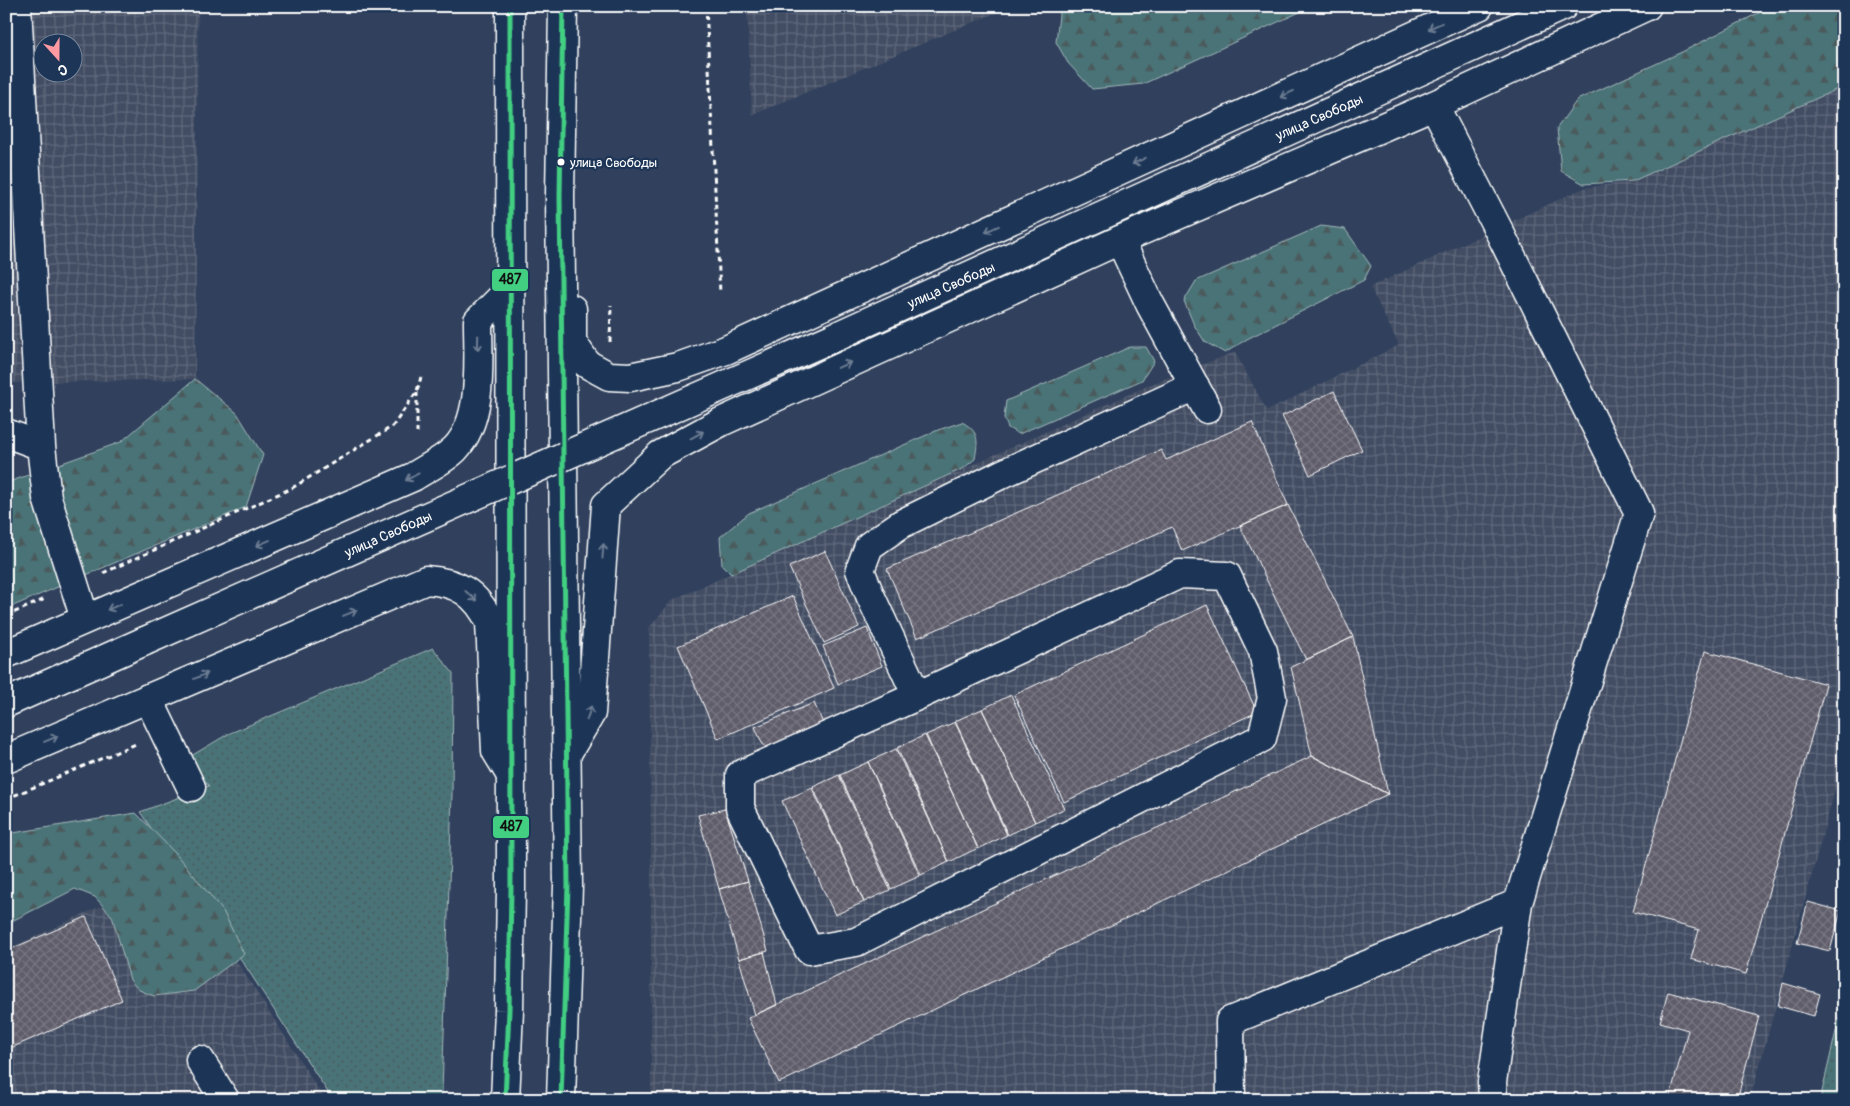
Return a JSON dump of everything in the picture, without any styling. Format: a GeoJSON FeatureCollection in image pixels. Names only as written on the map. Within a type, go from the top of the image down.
{"type":"FeatureCollection","features":[{"type":"Feature","properties":{"kind":"main road"},"geometry":{"type":"LineString","coordinates":[[17,6],[41,446],[47,498],[85,619]]}},
{"type":"Feature","properties":{"kind":"main road"},"geometry":{"type":"LineString","coordinates":[[504,1100],[509,1010],[511,888],[510,6]]}},
{"type":"Feature","properties":{"kind":"main road"},"geometry":{"type":"LineString","coordinates":[[561,1100],[568,886],[560,196],[563,6]]}},
{"type":"Feature","properties":{"kind":"main road"},"geometry":{"type":"LineString","coordinates":[[560,196],[571,215],[572,342],[587,364],[609,376],[630,377],[668,369],[726,350],[1480,6]]}},
{"type":"Feature","properties":{"kind":"main road","name":"улица Свободы"},"geometry":{"type":"LineString","coordinates":[[6,703],[832,338],[1563,6]]}},
{"type":"Feature","properties":{"kind":"main road","name":"улица Свободы"},"geometry":{"type":"LineString","coordinates":[[566,755],[591,713],[606,505],[660,455],[721,422],[1120,240],[1434,105],[1647,6]]}},
{"type":"Feature","properties":{"kind":"main road"},"geometry":{"type":"LineString","coordinates":[[1434,105],[1498,229],[1639,514],[1518,903],[1492,1082],[1493,1100]]}},
{"type":"Feature","properties":{"kind":"main road"},"geometry":{"type":"LineString","coordinates":[[917,696],[860,570],[869,546],[901,524],[1002,474],[1201,397],[1150,304],[1120,240]]}},
{"type":"Feature","properties":{"kind":"main road"},"geometry":{"type":"LineString","coordinates":[[6,654],[414,477],[455,449],[467,433],[473,415],[478,388],[478,321],[510,290]]}},
{"type":"Feature","properties":{"kind":"main road"},"geometry":{"type":"LineString","coordinates":[[6,433],[41,446]]}},
{"type":"Feature","properties":{"kind":"main road"},"geometry":{"type":"LineString","coordinates":[[1180,574],[1228,576],[1262,651],[1272,698],[1262,738],[856,942],[810,950],[740,808],[740,775],[917,696],[1180,574]]}},
{"type":"Feature","properties":{"kind":"main road"},"geometry":{"type":"LineString","coordinates":[[6,758],[426,580],[444,581],[470,594],[482,607],[490,622],[496,751],[510,774]]}},
{"type":"Feature","properties":{"kind":"main road"},"geometry":{"type":"LineString","coordinates":[[148,698],[191,787]]}},
{"type":"Feature","properties":{"kind":"main road"},"geometry":{"type":"LineString","coordinates":[[1231,1100],[1230,1021],[1518,903]]}},
{"type":"Feature","properties":{"kind":"main road"},"geometry":{"type":"LineString","coordinates":[[200,1060],[224,1100]]}},
{"type":"Feature","properties":{"kind":"path"},"geometry":{"type":"LineString","coordinates":[[706,6],[720,293]]}},
{"type":"Feature","properties":{"kind":"path"},"geometry":{"type":"LineString","coordinates":[[610,342],[611,306]]}},
{"type":"Feature","properties":{"kind":"path"},"geometry":{"type":"LineString","coordinates":[[6,616],[292,488],[393,426],[417,390],[421,377]]}},
{"type":"Feature","properties":{"kind":"path"},"geometry":{"type":"LineString","coordinates":[[417,390],[417,433]]}},
{"type":"Feature","properties":{"kind":"path"},"geometry":{"type":"LineString","coordinates":[[6,799],[164,732]]}},
{"type":"Feature","properties":{"kind":"shaded area"},"geometry":{"type":"Polygon","coordinates":[[[6,6],[198,6],[195,379],[6,383],[6,6]]]}},
{"type":"Feature","properties":{"kind":"shaded area"},"geometry":{"type":"Polygon","coordinates":[[[747,6],[1012,6],[752,115],[747,6]]]}},
{"type":"Feature","properties":{"kind":"shaded area"},"geometry":{"type":"Polygon","coordinates":[[[1844,86],[1844,757],[1750,1100],[651,1100],[649,628],[672,600],[1154,383],[1235,352],[1267,411],[1399,345],[1370,287],[1584,188],[1633,181],[1844,86]]]}},
{"type":"Feature","properties":{"kind":"shaded area"},"geometry":{"type":"Polygon","coordinates":[[[178,874],[251,983],[325,1100],[6,1100],[6,950],[90,911],[178,874]]]}},
{"type":"Feature","properties":{"kind":"green space"},"geometry":{"type":"Polygon","coordinates":[[[1060,6],[1313,6],[1143,84],[1092,89],[1068,63],[1056,42],[1060,6]]]}},
{"type":"Feature","properties":{"kind":"green space"},"geometry":{"type":"Polygon","coordinates":[[[1772,6],[1844,6],[1844,86],[1633,181],[1584,184],[1561,171],[1557,128],[1577,100],[1684,51],[1772,6]]]}},
{"type":"Feature","properties":{"kind":"green space"},"geometry":{"type":"Polygon","coordinates":[[[1321,226],[1345,229],[1371,266],[1364,280],[1247,339],[1225,353],[1205,342],[1194,325],[1184,301],[1196,281],[1321,226]]]}},
{"type":"Feature","properties":{"kind":"green space"},"geometry":{"type":"Polygon","coordinates":[[[1130,347],[1146,347],[1154,361],[1142,380],[1019,434],[1008,428],[1004,418],[1006,401],[1130,347]]]}},
{"type":"Feature","properties":{"kind":"green space"},"geometry":{"type":"Polygon","coordinates":[[[195,379],[237,413],[263,455],[246,507],[6,609],[6,483],[121,442],[195,379]]]}},
{"type":"Feature","properties":{"kind":"green space"},"geometry":{"type":"Polygon","coordinates":[[[962,422],[975,433],[977,442],[975,459],[964,468],[731,574],[722,565],[720,537],[749,513],[938,430],[962,422]]]}},
{"type":"Feature","properties":{"kind":"green space"},"geometry":{"type":"Polygon","coordinates":[[[433,648],[453,673],[452,795],[442,1093],[439,1100],[333,1100],[246,967],[140,812],[209,786],[186,759],[228,734],[433,648]]]}},
{"type":"Feature","properties":{"kind":"green space"},"geometry":{"type":"Polygon","coordinates":[[[136,813],[175,853],[223,911],[244,954],[194,991],[154,996],[139,990],[130,980],[112,916],[95,897],[75,889],[6,924],[6,837],[13,833],[136,813]]]}},
{"type":"Feature","properties":{"kind":"green space"},"geometry":{"type":"Polygon","coordinates":[[[1844,997],[1844,1100],[1820,1100],[1844,997]]]}},
{"type":"Feature","properties":{"kind":"building"},"geometry":{"type":"Polygon","coordinates":[[[1334,391],[1362,450],[1310,475],[1282,416],[1334,391]]]}},
{"type":"Feature","properties":{"kind":"building"},"geometry":{"type":"Polygon","coordinates":[[[1252,422],[1288,505],[1182,551],[1172,527],[917,638],[887,569],[1161,450],[1166,460],[1252,422]]]}},
{"type":"Feature","properties":{"kind":"building"},"geometry":{"type":"Polygon","coordinates":[[[1288,505],[1353,637],[1306,660],[1240,526],[1288,505]]]}},
{"type":"Feature","properties":{"kind":"building"},"geometry":{"type":"Polygon","coordinates":[[[825,551],[859,627],[824,643],[789,567],[825,551]]]}},
{"type":"Feature","properties":{"kind":"building"},"geometry":{"type":"Polygon","coordinates":[[[793,596],[834,688],[718,739],[678,646],[793,596]]]}},
{"type":"Feature","properties":{"kind":"building"},"geometry":{"type":"Polygon","coordinates":[[[1207,605],[1257,712],[1064,802],[1014,695],[1207,605]]]}},
{"type":"Feature","properties":{"kind":"building"},"geometry":{"type":"Polygon","coordinates":[[[867,628],[882,666],[838,684],[823,646],[867,628]]]}},
{"type":"Feature","properties":{"kind":"building"},"geometry":{"type":"Polygon","coordinates":[[[1353,637],[1388,794],[1312,756],[1291,667],[1353,637]]]}},
{"type":"Feature","properties":{"kind":"building"},"geometry":{"type":"Polygon","coordinates":[[[1705,651],[1826,684],[1746,974],[1691,959],[1699,930],[1633,912],[1705,651]]]}},
{"type":"Feature","properties":{"kind":"building"},"geometry":{"type":"Polygon","coordinates":[[[1011,695],[1064,809],[1035,822],[982,709],[1011,695]]]}},
{"type":"Feature","properties":{"kind":"building"},"geometry":{"type":"Polygon","coordinates":[[[814,703],[828,734],[774,756],[762,743],[755,727],[814,703]]]}},
{"type":"Feature","properties":{"kind":"building"},"geometry":{"type":"Polygon","coordinates":[[[982,709],[1035,822],[1008,835],[955,721],[982,709]]]}},
{"type":"Feature","properties":{"kind":"building"},"geometry":{"type":"Polygon","coordinates":[[[955,722],[1007,835],[978,849],[926,735],[955,722]]]}},
{"type":"Feature","properties":{"kind":"building"},"geometry":{"type":"Polygon","coordinates":[[[925,735],[978,848],[949,862],[897,748],[925,735]]]}},
{"type":"Feature","properties":{"kind":"building"},"geometry":{"type":"Polygon","coordinates":[[[896,749],[949,862],[921,875],[868,762],[896,749]]]}},
{"type":"Feature","properties":{"kind":"building"},"geometry":{"type":"Polygon","coordinates":[[[1312,756],[1388,794],[779,1083],[748,1018],[1312,756]]]}},
{"type":"Feature","properties":{"kind":"building"},"geometry":{"type":"Polygon","coordinates":[[[868,762],[920,876],[891,889],[840,775],[868,762]]]}},
{"type":"Feature","properties":{"kind":"building"},"geometry":{"type":"Polygon","coordinates":[[[839,775],[890,890],[864,902],[813,787],[839,775]]]}},
{"type":"Feature","properties":{"kind":"building"},"geometry":{"type":"Polygon","coordinates":[[[812,788],[864,902],[835,915],[782,801],[812,788]]]}},
{"type":"Feature","properties":{"kind":"building"},"geometry":{"type":"Polygon","coordinates":[[[725,809],[748,881],[719,889],[698,815],[725,809]]]}},
{"type":"Feature","properties":{"kind":"building"},"geometry":{"type":"Polygon","coordinates":[[[748,881],[768,951],[739,959],[719,889],[748,881]]]}},
{"type":"Feature","properties":{"kind":"building"},"geometry":{"type":"Polygon","coordinates":[[[1808,902],[1841,911],[1830,951],[1797,943],[1808,902]]]}},
{"type":"Feature","properties":{"kind":"building"},"geometry":{"type":"Polygon","coordinates":[[[86,917],[122,1000],[6,1050],[6,951],[86,917]]]}},
{"type":"Feature","properties":{"kind":"building"},"geometry":{"type":"Polygon","coordinates":[[[764,952],[777,1005],[755,1015],[739,959],[764,952]]]}},
{"type":"Feature","properties":{"kind":"building"},"geometry":{"type":"Polygon","coordinates":[[[1783,983],[1820,994],[1814,1016],[1778,1006],[1783,983]]]}},
{"type":"Feature","properties":{"kind":"building"},"geometry":{"type":"Polygon","coordinates":[[[1668,992],[1759,1016],[1737,1100],[1669,1100],[1688,1030],[1660,1022],[1668,992]]]}},
{"type":"Feature","properties":{"kind":"transit line","name":"487"},"geometry":{"type":"LineString","coordinates":[[505,1100],[511,888],[510,6]]}},
{"type":"Feature","properties":{"kind":"transit line","name":"487"},"geometry":{"type":"LineString","coordinates":[[561,1100],[568,886],[560,196],[563,6]]}},
{"type":"Feature","properties":{"kind":"place","name":"улица Свободы"},"geometry":{"type":"Point","coordinates":[561,162]}}]}
